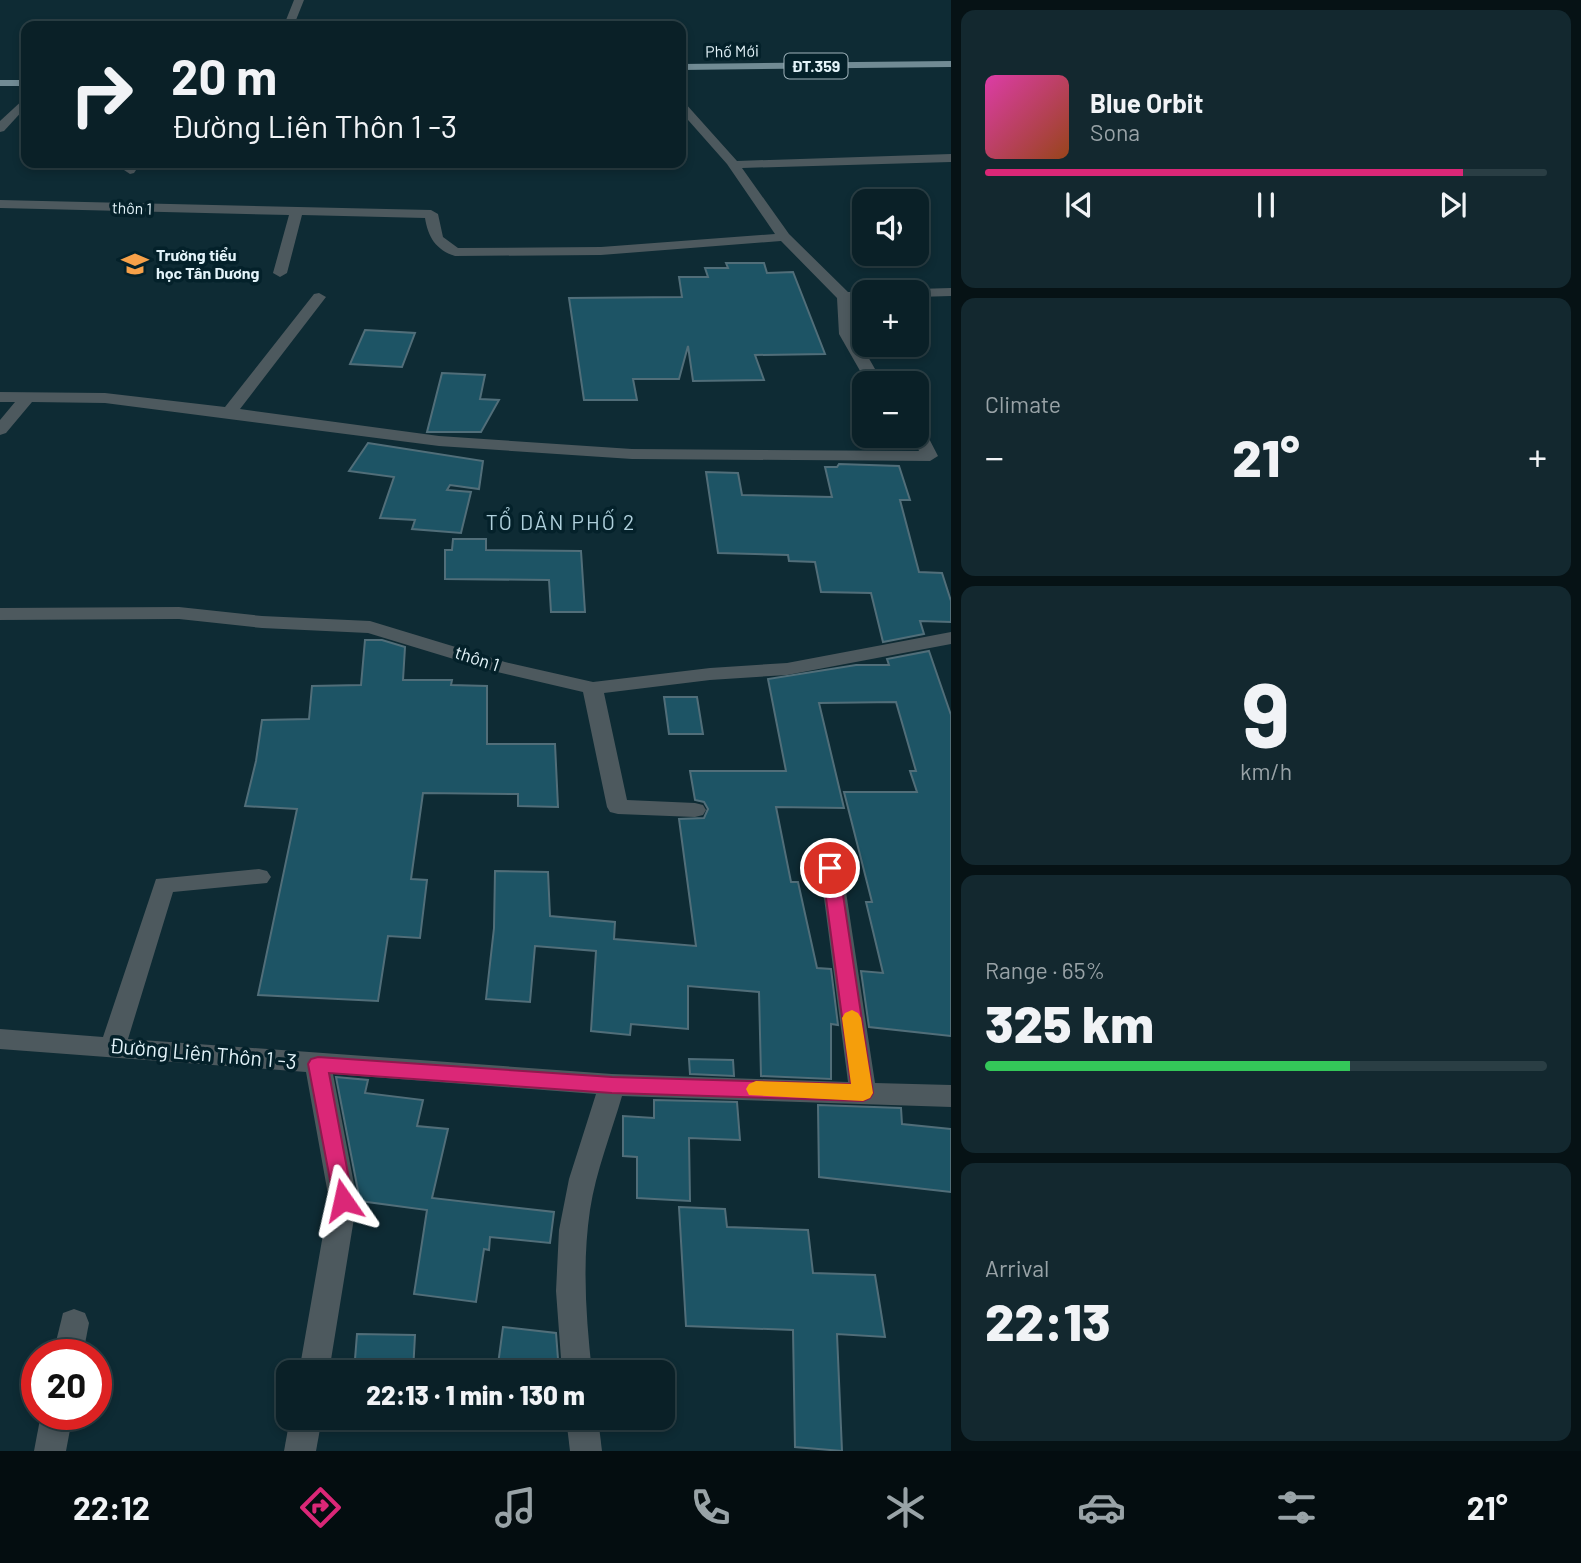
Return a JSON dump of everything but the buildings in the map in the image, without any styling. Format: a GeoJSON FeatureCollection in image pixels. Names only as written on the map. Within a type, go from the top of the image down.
{"type":"FeatureCollection","features":[{"type":"Feature","properties":{"kind":"main road","name":"Phố Mới"},"geometry":{"type":"LineString","coordinates":[[686,67],[951,64]]}},
{"type":"Feature","properties":{"kind":"main road"},"geometry":{"type":"LineString","coordinates":[[0,72],[21,72]]}},
{"type":"Feature","properties":{"kind":"main road","name":"Phố Mới"},"geometry":{"type":"LineString","coordinates":[[686,78],[951,76]]}},
{"type":"Feature","properties":{"kind":"main road"},"geometry":{"type":"LineString","coordinates":[[0,83],[21,83]]}},
{"type":"Feature","properties":{"kind":"street"},"geometry":{"type":"LineString","coordinates":[[291,21],[299,0]]}},
{"type":"Feature","properties":{"kind":"street"},"geometry":{"type":"LineString","coordinates":[[0,128],[21,105]]}},
{"type":"Feature","properties":{"kind":"street"},"geometry":{"type":"LineString","coordinates":[[686,111],[734,165],[784,237],[844,297],[847,334],[868,371]]}},
{"type":"Feature","properties":{"kind":"street"},"geometry":{"type":"LineString","coordinates":[[734,165],[951,158]]}},
{"type":"Feature","properties":{"kind":"street","name":"thôn 1"},"geometry":{"type":"LineString","coordinates":[[0,204],[431,214],[433,230],[439,243],[455,251],[601,251],[784,237]]}},
{"type":"Feature","properties":{"kind":"street"},"geometry":{"type":"LineString","coordinates":[[280,273],[296,212]]}},
{"type":"Feature","properties":{"kind":"street"},"geometry":{"type":"LineString","coordinates":[[929,293],[951,292]]}},
{"type":"Feature","properties":{"kind":"street"},"geometry":{"type":"LineString","coordinates":[[229,412],[319,297]]}},
{"type":"Feature","properties":{"kind":"street"},"geometry":{"type":"LineString","coordinates":[[844,297],[852,297]]}},
{"type":"Feature","properties":{"kind":"street"},"geometry":{"type":"LineString","coordinates":[[0,397],[105,398],[439,441],[632,454],[930,456],[926,448]]}},
{"type":"Feature","properties":{"kind":"street"},"geometry":{"type":"LineString","coordinates":[[0,430],[28,397]]}},
{"type":"Feature","properties":{"kind":"street","name":"thôn 1"},"geometry":{"type":"LineString","coordinates":[[0,614],[179,613],[262,622],[370,627],[500,667],[593,688],[710,674],[787,669],[951,638]]}},
{"type":"Feature","properties":{"kind":"street"},"geometry":{"type":"LineString","coordinates":[[593,688],[618,807],[695,810]]}},
{"type":"Feature","properties":{"kind":"street"},"geometry":{"type":"LineString","coordinates":[[829,852],[863,1093]]}},
{"type":"Feature","properties":{"kind":"street"},"geometry":{"type":"LineString","coordinates":[[113,1046],[164,885],[258,877]]}},
{"type":"Feature","properties":{"kind":"street","name":"Đường Liên Thôn 1 -3"},"geometry":{"type":"LineString","coordinates":[[0,1039],[612,1085],[951,1096]]}},
{"type":"Feature","properties":{"kind":"street"},"geometry":{"type":"LineString","coordinates":[[316,1360],[343,1200],[318,1064]]}},
{"type":"Feature","properties":{"kind":"street"},"geometry":{"type":"LineString","coordinates":[[576,1360],[571,1317],[570,1262],[576,1208],[612,1085]]}},
{"type":"Feature","properties":{"kind":"street"},"geometry":{"type":"LineString","coordinates":[[71,1339],[74,1323]]}},
{"type":"Feature","properties":{"kind":"street"},"geometry":{"type":"LineString","coordinates":[[50,1451],[54,1430]]}},
{"type":"Feature","properties":{"kind":"street"},"geometry":{"type":"LineString","coordinates":[[300,1451],[304,1430]]}},
{"type":"Feature","properties":{"kind":"street"},"geometry":{"type":"LineString","coordinates":[[583,1430],[586,1451]]}},
{"type":"Feature","properties":{"kind":"slow traffic"},"geometry":{"type":"LineString","coordinates":[[756,1089],[863,1093],[852,1018]]}},
{"type":"Feature","properties":{"kind":"place","name":"Trường tiểu học Tân Dương"},"geometry":{"type":"Point","coordinates":[135,264]}},
{"type":"Feature","properties":{"kind":"district","name":"TỔ DÂN PHỐ 2"},"geometry":{"type":"Point","coordinates":[561,523]}},
{"type":"Feature","properties":{"kind":"route"},"geometry":{"type":"LineString","coordinates":[[343,1200],[318,1064],[612,1085],[863,1093],[830,868]]}}]}
